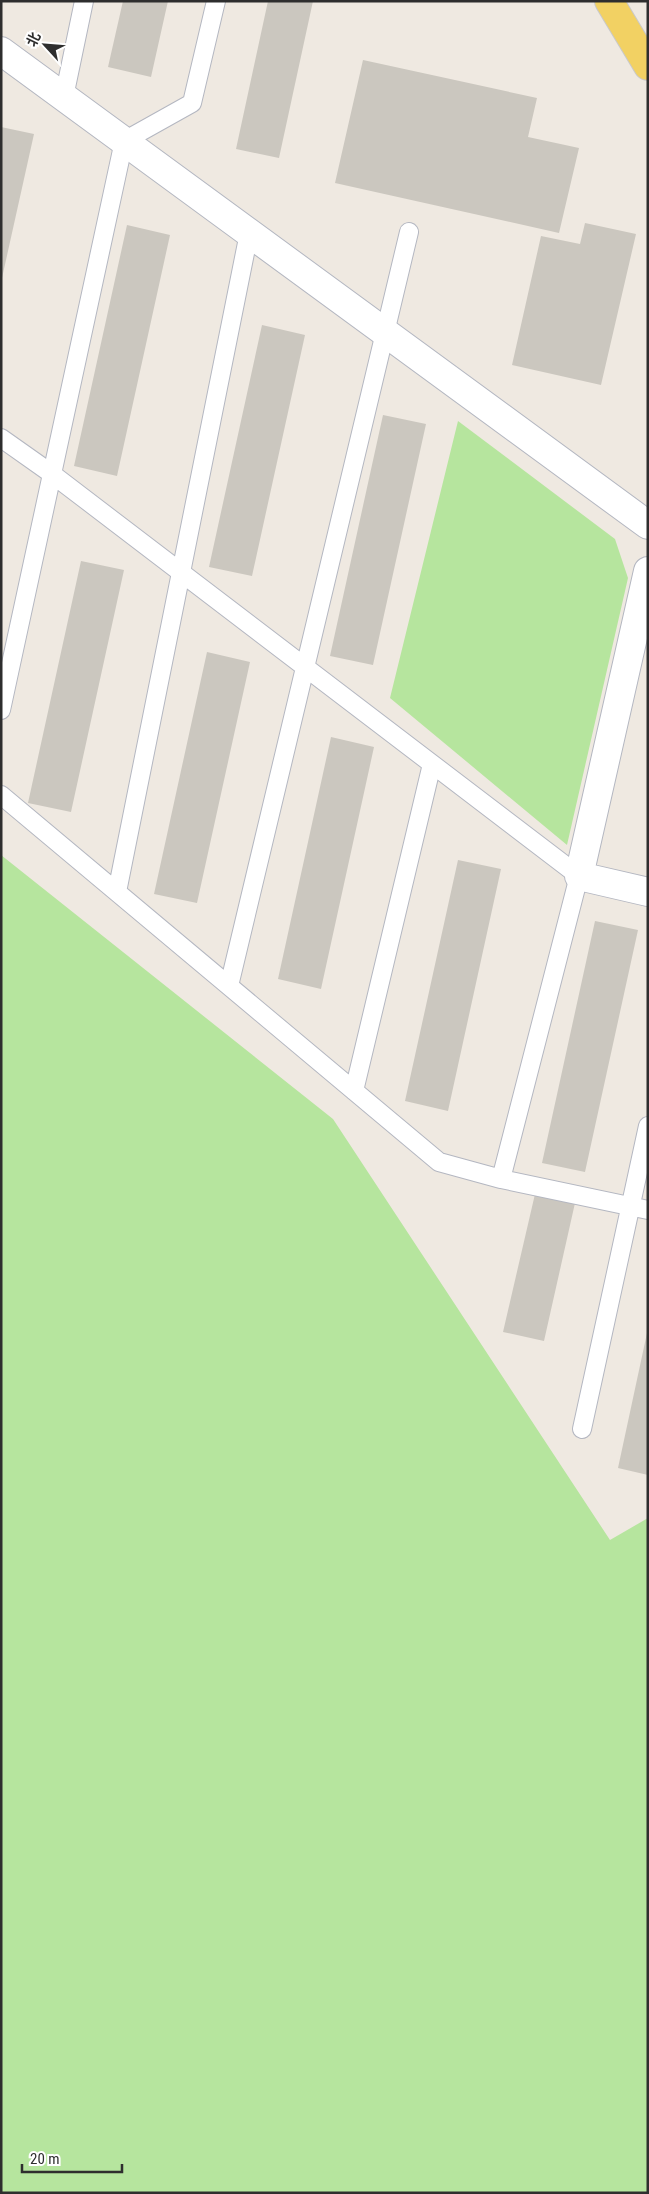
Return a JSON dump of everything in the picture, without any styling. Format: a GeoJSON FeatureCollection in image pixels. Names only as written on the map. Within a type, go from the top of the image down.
{"type":"FeatureCollection","features":[{"type":"Feature","properties":{"kind":"main road"},"geometry":{"type":"LineString","coordinates":[[609,1],[648,66]]}},
{"type":"Feature","properties":{"kind":"street"},"geometry":{"type":"LineString","coordinates":[[1,51],[648,525]]}},
{"type":"Feature","properties":{"kind":"street"},"geometry":{"type":"LineString","coordinates":[[648,571],[579,876],[648,892]]}},
{"type":"Feature","properties":{"kind":"lane"},"geometry":{"type":"LineString","coordinates":[[64,97],[84,1]]}},
{"type":"Feature","properties":{"kind":"lane"},"geometry":{"type":"LineString","coordinates":[[1,710],[124,141],[192,103],[216,1]]}},
{"type":"Feature","properties":{"kind":"lane"},"geometry":{"type":"LineString","coordinates":[[229,986],[409,232]]}},
{"type":"Feature","properties":{"kind":"lane"},"geometry":{"type":"LineString","coordinates":[[118,892],[249,233]]}},
{"type":"Feature","properties":{"kind":"lane"},"geometry":{"type":"LineString","coordinates":[[1,438],[52,474],[579,876],[501,1179]]}},
{"type":"Feature","properties":{"kind":"lane"},"geometry":{"type":"LineString","coordinates":[[354,1091],[432,764]]}},
{"type":"Feature","properties":{"kind":"lane"},"geometry":{"type":"LineString","coordinates":[[1,795],[439,1162],[501,1179],[648,1210]]}},
{"type":"Feature","properties":{"kind":"lane"},"geometry":{"type":"LineString","coordinates":[[582,1429],[648,1126]]}},
{"type":"Feature","properties":{"kind":"green space"},"geometry":{"type":"Polygon","coordinates":[[[458,421],[615,539],[628,578],[567,845],[390,698],[458,421]]]}},
{"type":"Feature","properties":{"kind":"green space"},"geometry":{"type":"Polygon","coordinates":[[[1,855],[333,1119],[610,1540],[648,1518],[648,2193],[1,2193],[1,855]]]}},
{"type":"Feature","properties":{"kind":"building"},"geometry":{"type":"Polygon","coordinates":[[[123,1],[168,1],[151,77],[108,67],[123,1]]]}},
{"type":"Feature","properties":{"kind":"building"},"geometry":{"type":"Polygon","coordinates":[[[268,1],[313,1],[279,158],[236,149],[268,1]]]}},
{"type":"Feature","properties":{"kind":"building"},"geometry":{"type":"Polygon","coordinates":[[[363,60],[537,98],[528,137],[579,148],[559,233],[335,183],[363,60]]]}},
{"type":"Feature","properties":{"kind":"building"},"geometry":{"type":"Polygon","coordinates":[[[1,127],[34,134],[2,278],[1,278],[1,127]]]}},
{"type":"Feature","properties":{"kind":"building"},"geometry":{"type":"Polygon","coordinates":[[[585,223],[636,234],[601,385],[512,365],[541,236],[580,244],[585,223]]]}},
{"type":"Feature","properties":{"kind":"building"},"geometry":{"type":"Polygon","coordinates":[[[127,225],[170,235],[117,476],[74,466],[127,225]]]}},
{"type":"Feature","properties":{"kind":"building"},"geometry":{"type":"Polygon","coordinates":[[[262,325],[305,335],[252,576],[209,567],[262,325]]]}},
{"type":"Feature","properties":{"kind":"building"},"geometry":{"type":"Polygon","coordinates":[[[383,415],[426,424],[373,665],[330,656],[383,415]]]}},
{"type":"Feature","properties":{"kind":"building"},"geometry":{"type":"Polygon","coordinates":[[[81,561],[124,570],[71,812],[28,803],[81,561]]]}},
{"type":"Feature","properties":{"kind":"building"},"geometry":{"type":"Polygon","coordinates":[[[207,652],[250,662],[197,903],[154,894],[207,652]]]}},
{"type":"Feature","properties":{"kind":"building"},"geometry":{"type":"Polygon","coordinates":[[[331,737],[374,747],[321,989],[278,979],[331,737]]]}},
{"type":"Feature","properties":{"kind":"building"},"geometry":{"type":"Polygon","coordinates":[[[458,860],[501,869],[448,1111],[405,1101],[458,860]]]}},
{"type":"Feature","properties":{"kind":"building"},"geometry":{"type":"Polygon","coordinates":[[[595,921],[638,930],[585,1172],[542,1163],[595,921]]]}},
{"type":"Feature","properties":{"kind":"building"},"geometry":{"type":"Polygon","coordinates":[[[535,1194],[575,1203],[544,1341],[503,1332],[535,1194]]]}},
{"type":"Feature","properties":{"kind":"building"},"geometry":{"type":"Polygon","coordinates":[[[648,1333],[648,1475],[618,1468],[648,1333]]]}}]}
